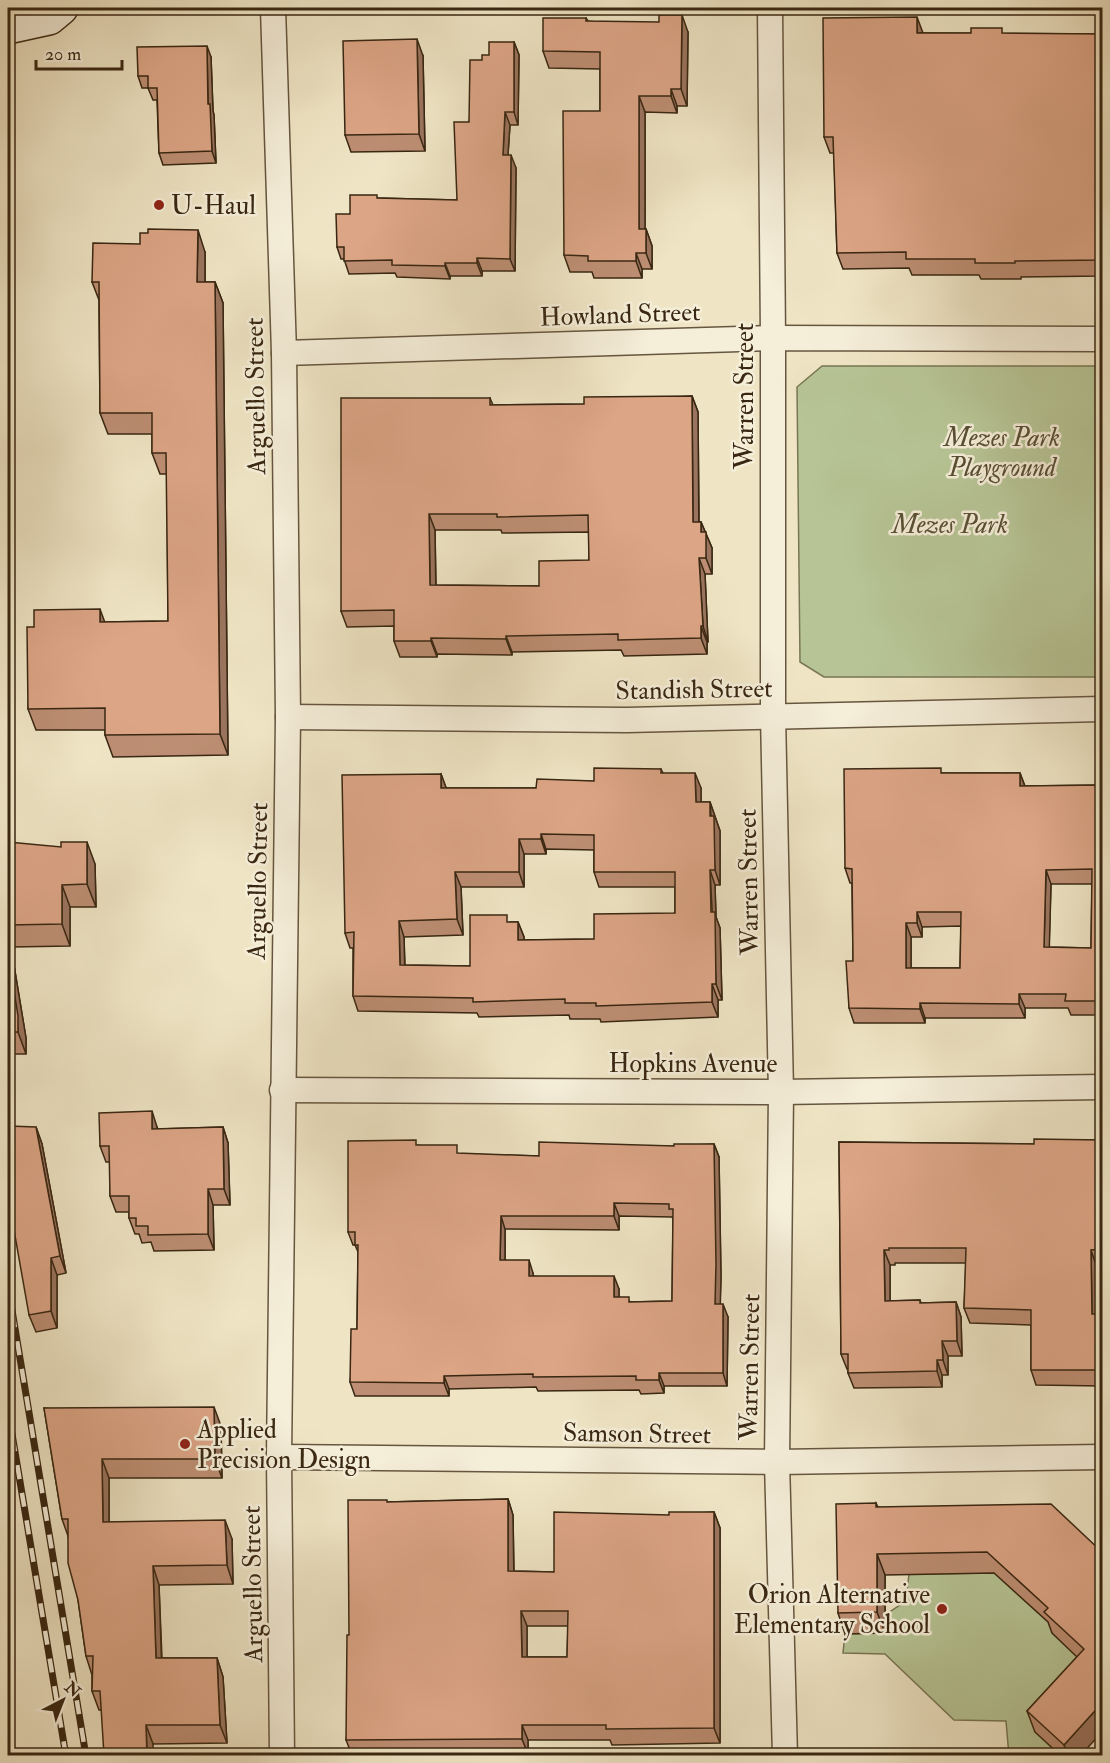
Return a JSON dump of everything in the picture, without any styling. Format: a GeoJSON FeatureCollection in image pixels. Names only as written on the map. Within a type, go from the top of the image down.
{"type":"FeatureCollection","features":[{"type":"Feature","properties":{"kind":"main road"},"geometry":{"type":"LineString","coordinates":[[8,27],[49,18],[62,8]]}},
{"type":"Feature","properties":{"kind":"street","name":"Arguello Street"},"geometry":{"type":"LineString","coordinates":[[273,8],[284,353],[288,717],[279,1457],[282,1755]]}},
{"type":"Feature","properties":{"kind":"street","name":"Warren Street"},"geometry":{"type":"LineString","coordinates":[[770,8],[773,715],[781,1092],[777,1462],[785,1755]]}},
{"type":"Feature","properties":{"kind":"street","name":"Howland Street"},"geometry":{"type":"LineString","coordinates":[[284,353],[773,338],[1102,339]]}},
{"type":"Feature","properties":{"kind":"street","name":"Standish Street"},"geometry":{"type":"LineString","coordinates":[[288,717],[627,720],[1102,709]]}},
{"type":"Feature","properties":{"kind":"street","name":"Hopkins Avenue"},"geometry":{"type":"LineString","coordinates":[[282,1090],[781,1092],[1102,1087]]}},
{"type":"Feature","properties":{"kind":"street","name":"Samson Street"},"geometry":{"type":"LineString","coordinates":[[279,1457],[777,1462],[1102,1456]]}},
{"type":"Feature","properties":{"kind":"green space","name":"Mezes Park"},"geometry":{"type":"Polygon","coordinates":[[[822,366],[1102,366],[1102,677],[824,677],[800,662],[797,387],[822,366]]]}},
{"type":"Feature","properties":{"kind":"green space"},"geometry":{"type":"Polygon","coordinates":[[[999,1573],[1005,1582],[1091,1661],[1061,1755],[1009,1756],[1006,1721],[954,1720],[885,1654],[843,1653],[845,1634],[885,1633],[885,1615],[906,1601],[909,1574],[999,1573]]]}},
{"type":"Feature","properties":{"kind":"building"},"geometry":{"type":"Polygon","coordinates":[[[659,15],[682,15],[681,89],[671,89],[671,96],[639,96],[639,229],[646,229],[646,253],[636,253],[636,261],[588,261],[588,256],[564,255],[563,111],[600,111],[600,52],[543,51],[543,18],[659,22],[659,15]]]}},
{"type":"Feature","properties":{"kind":"building"},"geometry":{"type":"Polygon","coordinates":[[[917,17],[917,33],[971,33],[971,28],[1002,28],[1002,33],[1102,34],[1102,260],[975,263],[975,259],[906,259],[906,252],[837,253],[833,137],[824,137],[823,18],[917,17]]]}},
{"type":"Feature","properties":{"kind":"building"},"geometry":{"type":"Polygon","coordinates":[[[417,39],[419,134],[345,135],[343,41],[417,39]]]}},
{"type":"Feature","properties":{"kind":"building"},"geometry":{"type":"Polygon","coordinates":[[[489,42],[514,42],[514,112],[505,112],[503,155],[511,155],[510,259],[477,258],[477,263],[445,263],[445,266],[392,265],[392,260],[344,261],[344,247],[337,247],[336,214],[350,214],[350,195],[457,200],[454,122],[469,122],[470,60],[482,60],[482,55],[489,55],[489,42]]]}},
{"type":"Feature","properties":{"kind":"building"},"geometry":{"type":"Polygon","coordinates":[[[207,46],[212,151],[159,153],[157,88],[148,88],[148,76],[138,76],[137,47],[207,46]]]}},
{"type":"Feature","properties":{"kind":"building"},"geometry":{"type":"Polygon","coordinates":[[[148,229],[198,230],[197,282],[215,282],[220,734],[105,735],[105,708],[28,709],[27,627],[34,627],[34,610],[100,609],[100,622],[168,621],[166,453],[152,453],[152,413],[100,413],[99,282],[92,282],[93,243],[140,244],[140,233],[148,233],[148,229]]]}},
{"type":"Feature","properties":{"kind":"building"},"geometry":{"type":"Polygon","coordinates":[[[692,396],[693,522],[701,522],[701,532],[706,532],[706,558],[699,558],[703,626],[701,626],[701,638],[618,640],[618,634],[506,636],[506,639],[431,638],[431,641],[394,641],[394,610],[341,611],[341,398],[490,398],[490,405],[584,404],[584,397],[692,396]],[[429,514],[430,585],[539,586],[539,561],[589,560],[588,515],[497,517],[497,514],[429,514]]]}},
{"type":"Feature","properties":{"kind":"building"},"geometry":{"type":"Polygon","coordinates":[[[594,768],[661,769],[661,773],[695,773],[696,802],[710,802],[710,816],[714,816],[715,870],[710,870],[711,912],[715,912],[716,984],[712,984],[712,1002],[596,1006],[596,1003],[565,1003],[565,999],[473,1002],[473,998],[353,996],[354,932],[345,933],[342,775],[441,774],[441,788],[536,788],[537,779],[594,781],[594,768]],[[541,834],[541,839],[519,839],[519,872],[455,872],[457,919],[399,921],[400,965],[470,966],[470,915],[507,915],[507,922],[518,922],[518,940],[594,939],[594,914],[675,913],[675,872],[594,872],[594,835],[541,834]]]}},
{"type":"Feature","properties":{"kind":"building"},"geometry":{"type":"Polygon","coordinates":[[[941,768],[941,773],[1020,773],[1020,786],[1102,785],[1102,1001],[1065,1001],[1066,994],[1019,994],[1019,1004],[920,1003],[920,1009],[849,1008],[846,961],[853,961],[852,869],[845,868],[844,769],[941,768]],[[1092,869],[1046,870],[1044,947],[1091,948],[1092,869]],[[917,912],[917,923],[906,923],[906,968],[960,968],[961,912],[917,912]]]}},
{"type":"Feature","properties":{"kind":"building"},"geometry":{"type":"Polygon","coordinates":[[[8,842],[61,847],[61,842],[87,842],[87,884],[62,885],[62,924],[8,925],[8,842]]]}},
{"type":"Feature","properties":{"kind":"building"},"geometry":{"type":"Polygon","coordinates":[[[8,953],[18,1016],[18,1032],[8,1032],[8,953]]]}},
{"type":"Feature","properties":{"kind":"building"},"geometry":{"type":"Polygon","coordinates":[[[152,1111],[152,1129],[223,1127],[224,1189],[208,1189],[208,1234],[148,1235],[148,1226],[136,1226],[136,1218],[129,1218],[129,1196],[110,1196],[109,1146],[100,1146],[99,1113],[152,1111]]]}},
{"type":"Feature","properties":{"kind":"building"},"geometry":{"type":"Polygon","coordinates":[[[8,1126],[36,1127],[60,1256],[51,1258],[51,1311],[29,1315],[8,1196],[8,1126]]]}},
{"type":"Feature","properties":{"kind":"building"},"geometry":{"type":"Polygon","coordinates":[[[1034,1139],[1102,1140],[1102,1249],[1091,1250],[1092,1314],[1102,1314],[1102,1370],[1031,1370],[1031,1310],[964,1308],[966,1248],[889,1248],[889,1250],[884,1250],[885,1301],[956,1302],[957,1341],[942,1341],[943,1360],[937,1360],[937,1371],[848,1373],[848,1354],[841,1354],[839,1142],[1034,1144],[1034,1139]]]}},
{"type":"Feature","properties":{"kind":"building"},"geometry":{"type":"Polygon","coordinates":[[[416,1140],[416,1145],[457,1145],[457,1153],[539,1156],[539,1142],[674,1146],[674,1144],[714,1144],[715,1304],[723,1304],[723,1373],[659,1373],[659,1380],[636,1380],[636,1376],[533,1377],[533,1374],[444,1376],[444,1383],[350,1382],[351,1329],[357,1329],[358,1245],[355,1245],[355,1232],[348,1232],[348,1141],[416,1140]],[[614,1203],[614,1216],[501,1216],[500,1260],[529,1260],[529,1276],[614,1276],[614,1297],[629,1297],[629,1302],[672,1301],[673,1209],[669,1209],[669,1204],[614,1203]]]}},
{"type":"Feature","properties":{"kind":"building"},"geometry":{"type":"Polygon","coordinates":[[[214,1407],[215,1459],[102,1459],[103,1522],[225,1520],[227,1565],[153,1566],[156,1658],[217,1658],[220,1725],[146,1725],[147,1755],[104,1755],[100,1691],[92,1691],[93,1656],[86,1656],[78,1600],[68,1563],[68,1519],[62,1519],[44,1408],[214,1407]]]}},
{"type":"Feature","properties":{"kind":"building"},"geometry":{"type":"Polygon","coordinates":[[[508,1499],[508,1571],[554,1572],[554,1512],[669,1515],[669,1512],[714,1512],[714,1728],[606,1729],[606,1725],[522,1725],[522,1739],[346,1740],[347,1635],[349,1635],[348,1500],[387,1500],[387,1502],[508,1499]],[[521,1611],[522,1657],[567,1657],[568,1611],[521,1611]]]}},
{"type":"Feature","properties":{"kind":"building"},"geometry":{"type":"Polygon","coordinates":[[[876,1503],[876,1507],[1051,1504],[1102,1552],[1102,1703],[1064,1745],[1027,1711],[1084,1649],[1044,1612],[1048,1608],[987,1552],[877,1554],[877,1612],[838,1613],[836,1504],[876,1503]]]}},
{"type":"Feature","properties":{"kind":"railway"},"geometry":{"type":"LineString","coordinates":[[8,1286],[86,1756]]}},
{"type":"Feature","properties":{"kind":"railway"},"geometry":{"type":"LineString","coordinates":[[8,1410],[66,1756]]}},
{"type":"Feature","properties":{"kind":"place","name":"U-Haul"},"geometry":{"type":"Point","coordinates":[159,205]}},
{"type":"Feature","properties":{"kind":"place","name":"Applied Precision Design"},"geometry":{"type":"Point","coordinates":[185,1444]}},
{"type":"Feature","properties":{"kind":"place","name":"Orion Alternative Elementary School"},"geometry":{"type":"Point","coordinates":[942,1609]}},
{"type":"Feature","properties":{"kind":"park label","name":"Mezes Park Playground"},"geometry":{"type":"Point","coordinates":[1002,452]}}]}
